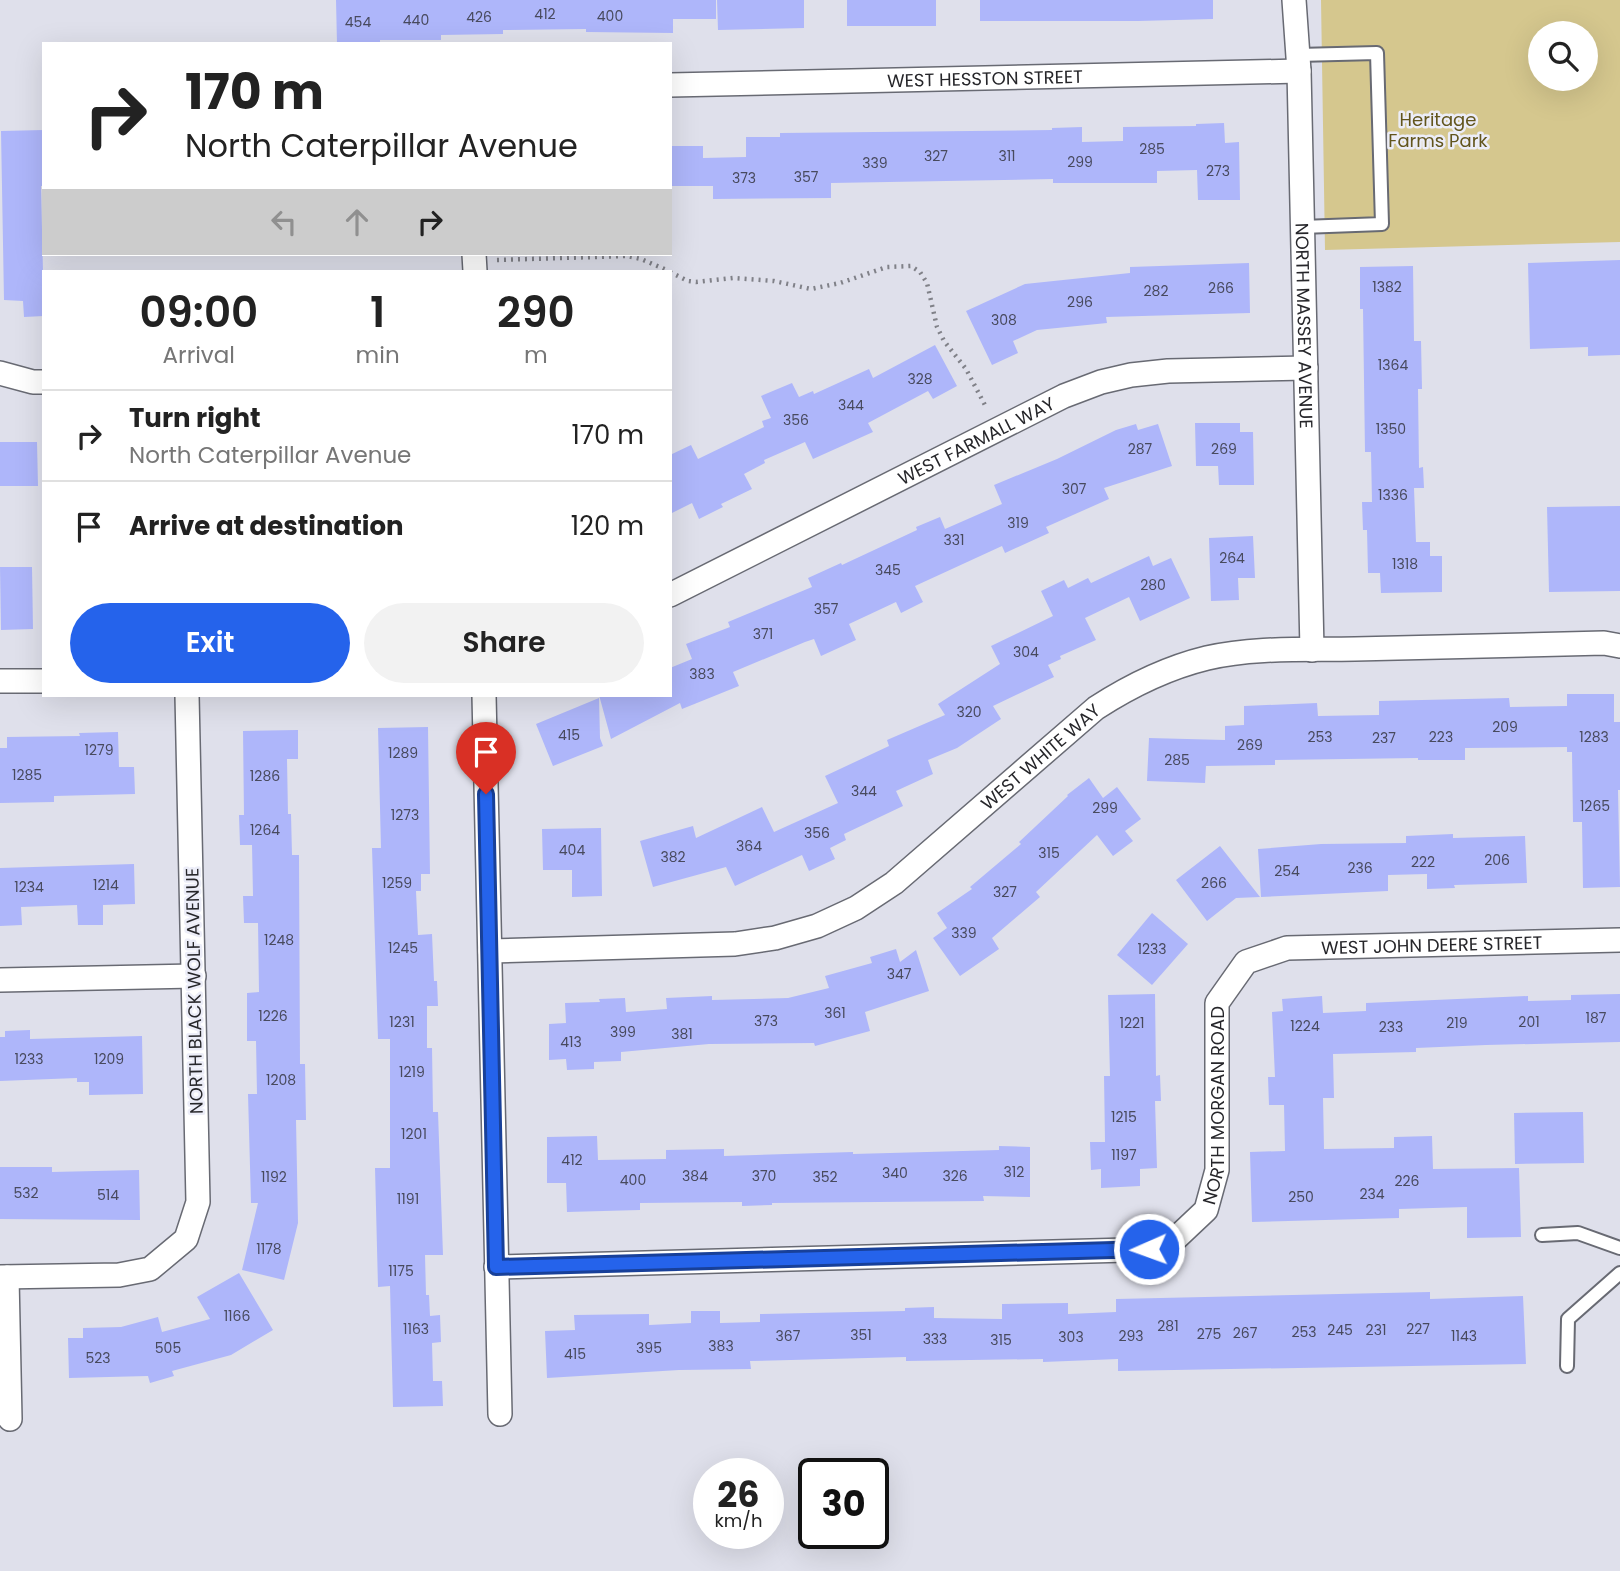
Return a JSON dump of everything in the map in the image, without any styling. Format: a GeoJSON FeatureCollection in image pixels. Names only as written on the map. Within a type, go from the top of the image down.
{"type":"FeatureCollection","features":[{"type":"Feature","properties":{"kind":"street","name":"NORTH MASSEY AVENUE"},"geometry":{"type":"LineString","coordinates":[[1294,0],[1298,63],[1312,650]]}},
{"type":"Feature","properties":{"kind":"street","name":"WEST HESSTON STREET"},"geometry":{"type":"LineString","coordinates":[[672,85],[1298,63]]}},
{"type":"Feature","properties":{"kind":"street","name":"WEST FARMALL WAY"},"geometry":{"type":"LineString","coordinates":[[672,594],[1064,396],[1101,382],[1168,371],[1306,368]]}},
{"type":"Feature","properties":{"kind":"street"},"geometry":{"type":"LineString","coordinates":[[0,373],[42,382]]}},
{"type":"Feature","properties":{"kind":"street","name":"WEST WHITE WAY"},"geometry":{"type":"LineString","coordinates":[[490,951],[735,944],[775,938],[817,926],[856,908],[894,883],[1096,708],[1151,677],[1207,658],[1248,652],[1312,650],[1604,643],[1620,646]]}},
{"type":"Feature","properties":{"kind":"street"},"geometry":{"type":"LineString","coordinates":[[0,681],[42,681]]}},
{"type":"Feature","properties":{"kind":"street","name":"NORTH BLACK WOLF AVENUE"},"geometry":{"type":"LineString","coordinates":[[3,1277],[119,1275],[150,1269],[187,1239],[198,1202],[187,697]]}},
{"type":"Feature","properties":{"kind":"street"},"geometry":{"type":"LineString","coordinates":[[484,697],[500,1414]]}},
{"type":"Feature","properties":{"kind":"street","name":"WEST JOHN DEERE STREET"},"geometry":{"type":"LineString","coordinates":[[1245,962],[1287,948],[1620,940]]}},
{"type":"Feature","properties":{"kind":"street","name":"NORTH MORGAN ROAD"},"geometry":{"type":"LineString","coordinates":[[496,1267],[1127,1250],[1149,1249],[1171,1243],[1206,1210],[1210,1197],[1217,1170],[1217,1003],[1245,962]]}},
{"type":"Feature","properties":{"kind":"street"},"geometry":{"type":"LineString","coordinates":[[0,980],[194,976]]}},
{"type":"Feature","properties":{"kind":"street"},"geometry":{"type":"LineString","coordinates":[[3,1277],[10,1419]]}},
{"type":"Feature","properties":{"kind":"lane"},"geometry":{"type":"LineString","coordinates":[[1298,63],[1377,53],[1382,224],[1302,227]]}},
{"type":"Feature","properties":{"kind":"lane"},"geometry":{"type":"LineString","coordinates":[[1542,1235],[1578,1233],[1620,1248]]}},
{"type":"Feature","properties":{"kind":"lane"},"geometry":{"type":"LineString","coordinates":[[1567,1366],[1568,1319],[1620,1273]]}},
{"type":"Feature","properties":{"kind":"path"},"geometry":{"type":"LineString","coordinates":[[480,262],[627,256],[666,270]]}},
{"type":"Feature","properties":{"kind":"path"},"geometry":{"type":"LineString","coordinates":[[672,273],[696,282],[733,278],[774,281],[811,289],[840,283],[887,267],[911,267],[920,272],[927,283],[937,327],[944,341],[967,369],[986,407]]}},
{"type":"Feature","properties":{"kind":"green space","name":"Heritage Farms Park"},"geometry":{"type":"Polygon","coordinates":[[[1321,0],[1620,0],[1620,242],[1325,250],[1321,0]]]}},
{"type":"Feature","properties":{"kind":"building"},"geometry":{"type":"Polygon","coordinates":[[[336,0],[716,0],[716,19],[673,19],[673,33],[586,32],[586,29],[503,30],[503,34],[441,35],[441,40],[337,42],[336,0]]]}},
{"type":"Feature","properties":{"kind":"building"},"geometry":{"type":"Polygon","coordinates":[[[717,0],[804,0],[804,28],[718,30],[717,0]]]}},
{"type":"Feature","properties":{"kind":"building"},"geometry":{"type":"Polygon","coordinates":[[[847,0],[936,0],[936,26],[847,26],[847,0]]]}},
{"type":"Feature","properties":{"kind":"building"},"geometry":{"type":"Polygon","coordinates":[[[980,0],[1213,0],[1213,19],[980,21],[980,0]]]}},
{"type":"Feature","properties":{"kind":"building"},"geometry":{"type":"Polygon","coordinates":[[[1224,123],[1225,143],[1239,142],[1240,200],[1198,200],[1197,170],[1157,171],[1157,183],[1053,183],[1053,179],[831,183],[831,198],[713,199],[713,186],[672,186],[672,146],[703,146],[703,158],[746,157],[746,137],[780,137],[780,133],[1052,130],[1082,127],[1082,142],[1123,141],[1123,127],[1224,123]]]}},
{"type":"Feature","properties":{"kind":"building"},"geometry":{"type":"Polygon","coordinates":[[[42,130],[42,316],[24,317],[23,301],[4,300],[1,131],[42,130]]]}},
{"type":"Feature","properties":{"kind":"building"},"geometry":{"type":"Polygon","coordinates":[[[1620,260],[1620,355],[1588,356],[1588,347],[1530,349],[1528,263],[1620,260]]]}},
{"type":"Feature","properties":{"kind":"building"},"geometry":{"type":"Polygon","coordinates":[[[1249,263],[1250,313],[1106,317],[1107,323],[1037,330],[1013,341],[1018,353],[992,365],[966,311],[1025,284],[1130,273],[1130,267],[1249,263]]]}},
{"type":"Feature","properties":{"kind":"building"},"geometry":{"type":"Polygon","coordinates":[[[1413,266],[1414,341],[1421,341],[1422,389],[1418,389],[1419,468],[1423,467],[1424,488],[1414,488],[1416,542],[1430,542],[1430,556],[1442,556],[1442,592],[1381,593],[1380,573],[1368,573],[1367,530],[1363,530],[1362,502],[1372,502],[1371,452],[1365,452],[1360,267],[1413,266]]]}},
{"type":"Feature","properties":{"kind":"building"},"geometry":{"type":"Polygon","coordinates":[[[935,345],[957,386],[933,399],[928,391],[868,423],[873,432],[813,459],[805,442],[764,460],[765,463],[744,474],[752,489],[721,504],[723,507],[699,519],[692,503],[672,513],[672,454],[691,445],[698,459],[764,427],[762,421],[771,418],[761,396],[792,383],[799,397],[813,391],[814,394],[869,369],[873,378],[935,345]]]}},
{"type":"Feature","properties":{"kind":"building"},"geometry":{"type":"Polygon","coordinates":[[[1195,423],[1240,423],[1240,432],[1253,432],[1254,485],[1219,485],[1218,466],[1196,466],[1195,423]]]}},
{"type":"Feature","properties":{"kind":"building"},"geometry":{"type":"Polygon","coordinates":[[[1136,424],[1138,430],[1158,424],[1172,466],[1104,488],[1109,499],[1046,527],[1049,533],[1005,553],[1002,546],[915,586],[923,602],[901,613],[896,602],[849,624],[856,640],[821,656],[814,639],[805,642],[733,672],[739,686],[682,709],[680,703],[611,739],[600,697],[672,697],[672,667],[692,659],[686,644],[730,627],[728,622],[812,587],[808,578],[917,530],[916,527],[940,517],[945,529],[1002,504],[994,485],[1057,459],[1116,430],[1136,424]]]}},
{"type":"Feature","properties":{"kind":"building"},"geometry":{"type":"Polygon","coordinates":[[[0,442],[37,442],[38,486],[0,486],[0,442]]]}},
{"type":"Feature","properties":{"kind":"building"},"geometry":{"type":"Polygon","coordinates":[[[1620,506],[1620,591],[1549,592],[1547,507],[1620,506]]]}},
{"type":"Feature","properties":{"kind":"building"},"geometry":{"type":"Polygon","coordinates":[[[1253,536],[1255,578],[1238,578],[1239,600],[1211,601],[1209,538],[1253,536]]]}},
{"type":"Feature","properties":{"kind":"building"},"geometry":{"type":"Polygon","coordinates":[[[1149,556],[1153,566],[1171,558],[1190,598],[1140,621],[1129,597],[1085,618],[1096,640],[1060,656],[1061,659],[1048,665],[1054,677],[993,706],[1001,719],[957,748],[928,760],[933,774],[896,791],[903,806],[844,834],[846,840],[830,848],[835,859],[809,871],[802,855],[735,886],[726,867],[653,887],[640,841],[693,826],[696,838],[762,807],[774,832],[838,803],[825,776],[889,746],[887,740],[945,715],[938,704],[1000,664],[991,646],[1053,616],[1041,591],[1064,580],[1068,588],[1088,578],[1091,583],[1149,556]]]}},
{"type":"Feature","properties":{"kind":"building"},"geometry":{"type":"Polygon","coordinates":[[[0,567],[32,567],[33,629],[1,630],[0,567]]]}},
{"type":"Feature","properties":{"kind":"building"},"geometry":{"type":"Polygon","coordinates":[[[1567,694],[1614,694],[1614,722],[1620,722],[1620,887],[1583,888],[1582,822],[1573,822],[1572,752],[1567,752],[1567,747],[1465,748],[1465,760],[1275,760],[1275,765],[1206,766],[1205,783],[1147,781],[1149,738],[1225,740],[1225,726],[1244,725],[1244,706],[1317,703],[1318,716],[1379,715],[1379,701],[1509,698],[1510,707],[1567,706],[1567,694]]]}},
{"type":"Feature","properties":{"kind":"building"},"geometry":{"type":"Polygon","coordinates":[[[599,698],[600,738],[603,746],[553,766],[536,724],[599,698]]]}},
{"type":"Feature","properties":{"kind":"building"},"geometry":{"type":"Polygon","coordinates":[[[428,727],[430,874],[421,874],[421,891],[416,891],[418,935],[432,934],[434,981],[437,981],[438,1006],[427,1006],[427,1048],[432,1048],[433,1112],[438,1112],[443,1255],[425,1255],[426,1295],[429,1295],[430,1316],[440,1315],[441,1342],[432,1343],[433,1381],[442,1381],[443,1406],[393,1407],[390,1286],[378,1287],[375,1168],[390,1168],[390,1039],[378,1039],[372,848],[381,848],[378,728],[428,727]]]}},
{"type":"Feature","properties":{"kind":"building"},"geometry":{"type":"Polygon","coordinates":[[[298,730],[298,759],[287,759],[288,814],[291,814],[292,855],[299,855],[300,1064],[305,1064],[306,1120],[296,1120],[298,1223],[284,1280],[242,1270],[258,1203],[251,1203],[248,1094],[257,1094],[256,1041],[247,1041],[247,993],[259,992],[258,923],[244,923],[243,896],[253,896],[252,845],[240,845],[239,815],[244,815],[243,731],[298,730]]]}},
{"type":"Feature","properties":{"kind":"building"},"geometry":{"type":"Polygon","coordinates":[[[118,732],[119,767],[134,767],[135,794],[54,796],[54,802],[0,803],[0,748],[7,748],[7,737],[80,736],[79,733],[118,732]]]}},
{"type":"Feature","properties":{"kind":"building"},"geometry":{"type":"Polygon","coordinates":[[[1089,778],[1103,798],[1117,787],[1141,819],[1125,831],[1133,841],[1113,856],[1097,835],[1036,892],[1040,897],[992,938],[999,949],[960,976],[933,938],[947,928],[937,913],[972,889],[970,887],[1021,844],[1019,842],[1067,795],[1089,778]]]}},
{"type":"Feature","properties":{"kind":"building"},"geometry":{"type":"Polygon","coordinates":[[[601,828],[602,896],[572,897],[572,870],[543,870],[542,829],[601,828]]]}},
{"type":"Feature","properties":{"kind":"building"},"geometry":{"type":"Polygon","coordinates":[[[1453,834],[1453,838],[1525,836],[1527,883],[1454,885],[1455,888],[1427,889],[1427,874],[1388,875],[1388,891],[1261,897],[1258,849],[1321,844],[1406,843],[1406,836],[1453,834]]]}},
{"type":"Feature","properties":{"kind":"building"},"geometry":{"type":"Polygon","coordinates":[[[1220,846],[1260,897],[1236,898],[1207,921],[1176,880],[1220,846]]]}},
{"type":"Feature","properties":{"kind":"building"},"geometry":{"type":"Polygon","coordinates":[[[134,864],[135,904],[103,905],[103,925],[78,925],[77,905],[21,907],[22,925],[0,926],[0,868],[134,864]]]}},
{"type":"Feature","properties":{"kind":"building"},"geometry":{"type":"Polygon","coordinates":[[[1152,913],[1188,944],[1152,985],[1117,955],[1152,913]]]}},
{"type":"Feature","properties":{"kind":"building"},"geometry":{"type":"Polygon","coordinates":[[[896,949],[900,962],[916,950],[929,991],[865,1012],[870,1031],[815,1046],[814,1043],[709,1044],[621,1052],[621,1061],[594,1062],[594,1069],[567,1070],[566,1059],[549,1060],[549,1024],[566,1023],[565,1003],[625,998],[626,1012],[667,1009],[666,998],[788,998],[829,988],[825,976],[872,963],[870,957],[896,949]]]}},
{"type":"Feature","properties":{"kind":"building"},"geometry":{"type":"Polygon","coordinates":[[[1155,994],[1156,1076],[1160,1075],[1161,1101],[1155,1101],[1157,1168],[1140,1169],[1140,1186],[1101,1188],[1101,1169],[1091,1170],[1090,1142],[1105,1142],[1104,1076],[1110,1076],[1108,995],[1155,994]]]}},
{"type":"Feature","properties":{"kind":"building"},"geometry":{"type":"Polygon","coordinates":[[[1620,994],[1620,1042],[1486,1045],[1416,1048],[1416,1052],[1333,1054],[1334,1098],[1323,1098],[1324,1149],[1394,1148],[1394,1137],[1432,1136],[1433,1169],[1519,1168],[1521,1237],[1467,1238],[1467,1207],[1399,1209],[1399,1218],[1252,1222],[1250,1152],[1285,1151],[1284,1105],[1269,1105],[1268,1077],[1275,1077],[1272,1012],[1283,1011],[1282,999],[1322,996],[1323,1013],[1366,1011],[1366,1003],[1528,996],[1528,1001],[1571,1000],[1571,995],[1620,994]]]}},
{"type":"Feature","properties":{"kind":"building"},"geometry":{"type":"Polygon","coordinates":[[[30,1030],[30,1039],[142,1036],[143,1094],[89,1095],[89,1082],[77,1082],[77,1078],[0,1081],[0,1037],[5,1037],[5,1031],[30,1030]]]}},
{"type":"Feature","properties":{"kind":"building"},"geometry":{"type":"Polygon","coordinates":[[[1583,1112],[1584,1163],[1515,1164],[1514,1113],[1583,1112]]]}},
{"type":"Feature","properties":{"kind":"building"},"geometry":{"type":"Polygon","coordinates":[[[597,1136],[598,1160],[666,1159],[666,1150],[724,1149],[724,1156],[1030,1147],[1030,1197],[983,1196],[984,1201],[772,1203],[742,1206],[742,1202],[640,1203],[640,1210],[567,1212],[566,1183],[547,1183],[547,1137],[597,1136]]]}},
{"type":"Feature","properties":{"kind":"building"},"geometry":{"type":"Polygon","coordinates":[[[0,1167],[52,1167],[52,1172],[139,1170],[140,1220],[0,1219],[0,1167]]]}},
{"type":"Feature","properties":{"kind":"building"},"geometry":{"type":"Polygon","coordinates":[[[239,1273],[273,1330],[231,1355],[172,1371],[174,1376],[150,1383],[148,1376],[69,1378],[68,1338],[83,1338],[83,1328],[121,1327],[158,1317],[162,1332],[210,1319],[197,1297],[239,1273]]]}},
{"type":"Feature","properties":{"kind":"building"},"geometry":{"type":"Polygon","coordinates":[[[1430,1292],[1430,1299],[1523,1296],[1526,1364],[1118,1371],[1118,1359],[1043,1362],[1043,1359],[906,1361],[906,1357],[750,1361],[751,1369],[679,1370],[547,1378],[545,1331],[575,1330],[574,1315],[649,1314],[649,1325],[691,1323],[691,1311],[720,1311],[720,1323],[760,1322],[760,1314],[905,1311],[905,1308],[934,1307],[934,1318],[1002,1319],[1002,1304],[1068,1303],[1068,1314],[1116,1312],[1116,1299],[1430,1292]]]}},
{"type":"Feature","properties":{"kind":"route"},"geometry":{"type":"LineString","coordinates":[[486,794],[496,1267],[1149,1249]]}}]}
